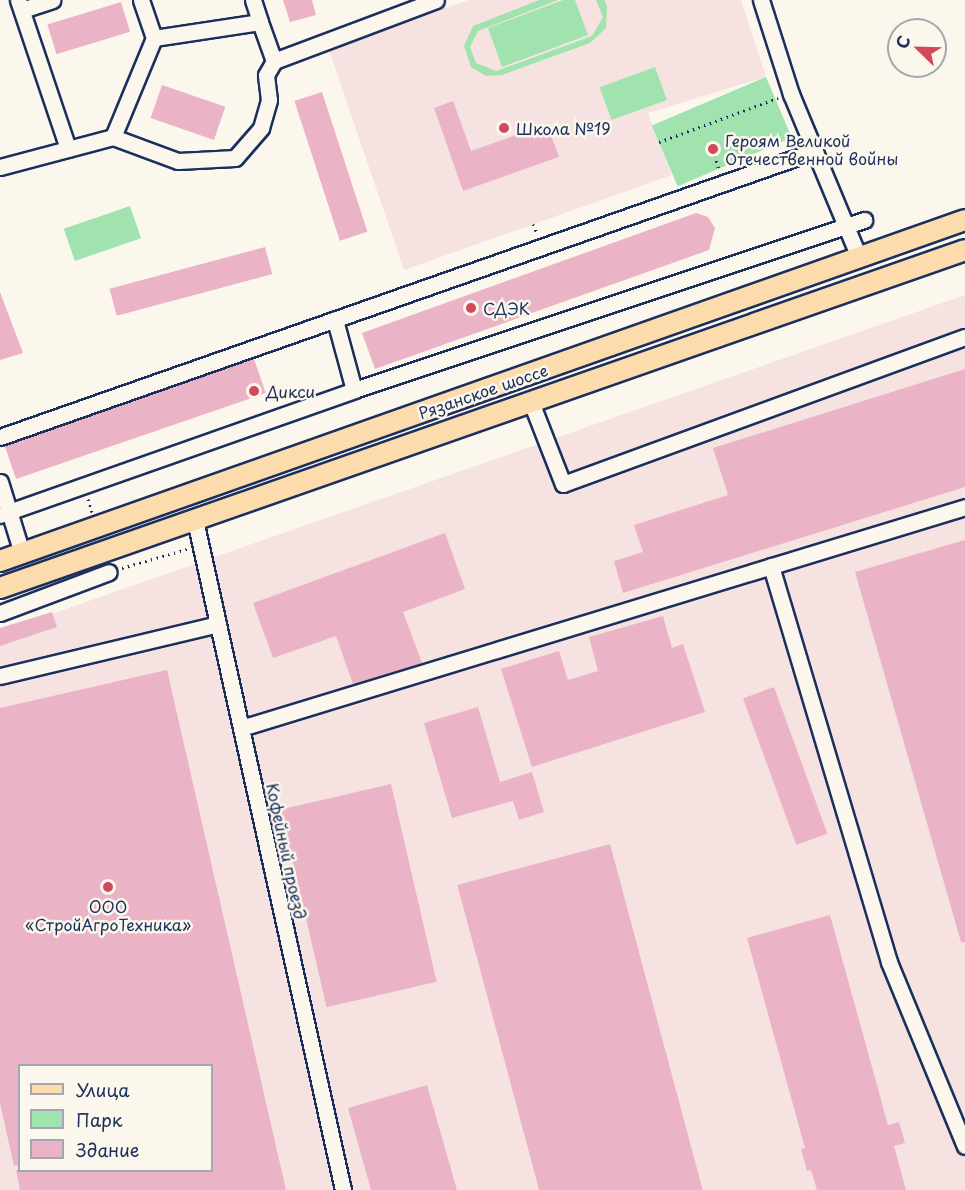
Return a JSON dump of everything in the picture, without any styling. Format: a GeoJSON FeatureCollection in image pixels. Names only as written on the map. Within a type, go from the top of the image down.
{"type":"FeatureCollection","features":[{"type":"Feature","properties":{"kind":"main road","name":"Рязанское шоссе"},"geometry":{"type":"LineString","coordinates":[[0,561],[965,220]]}},
{"type":"Feature","properties":{"kind":"main road","name":"Рязанское шоссе"},"geometry":{"type":"LineString","coordinates":[[0,588],[965,250]]}},
{"type":"Feature","properties":{"kind":"lane"},"geometry":{"type":"LineString","coordinates":[[52,0],[20,5],[68,149]]}},
{"type":"Feature","properties":{"kind":"lane"},"geometry":{"type":"LineString","coordinates":[[113,137],[153,38],[141,0]]}},
{"type":"Feature","properties":{"kind":"lane"},"geometry":{"type":"LineString","coordinates":[[253,0],[274,61]]}},
{"type":"Feature","properties":{"kind":"lane"},"geometry":{"type":"LineString","coordinates":[[0,167],[113,137],[178,161],[235,158],[261,128],[268,100],[266,75],[274,61],[436,0]]}},
{"type":"Feature","properties":{"kind":"lane"},"geometry":{"type":"LineString","coordinates":[[761,0],[791,94],[859,257]]}},
{"type":"Feature","properties":{"kind":"lane"},"geometry":{"type":"LineString","coordinates":[[153,38],[260,22]]}},
{"type":"Feature","properties":{"kind":"lane"},"geometry":{"type":"LineString","coordinates":[[0,437],[815,150]]}},
{"type":"Feature","properties":{"kind":"lane"},"geometry":{"type":"LineString","coordinates":[[4,514],[354,390],[864,220]]}},
{"type":"Feature","properties":{"kind":"lane"},"geometry":{"type":"LineString","coordinates":[[335,320],[354,390]]}},
{"type":"Feature","properties":{"kind":"lane"},"geometry":{"type":"LineString","coordinates":[[531,402],[563,484],[965,337]]}},
{"type":"Feature","properties":{"kind":"lane"},"geometry":{"type":"LineString","coordinates":[[0,482],[4,514],[22,553]]}},
{"type":"Feature","properties":{"kind":"lane"},"geometry":{"type":"LineString","coordinates":[[242,728],[965,507]]}},
{"type":"Feature","properties":{"kind":"lane","name":"Кофейный проезд"},"geometry":{"type":"LineString","coordinates":[[195,520],[343,1190]]}},
{"type":"Feature","properties":{"kind":"lane"},"geometry":{"type":"LineString","coordinates":[[771,566],[889,962],[965,1146]]}},
{"type":"Feature","properties":{"kind":"lane"},"geometry":{"type":"LineString","coordinates":[[0,613],[109,572]]}},
{"type":"Feature","properties":{"kind":"lane"},"geometry":{"type":"LineString","coordinates":[[0,676],[218,624]]}},
{"type":"Feature","properties":{"kind":"path"},"geometry":{"type":"LineString","coordinates":[[659,142],[791,94]]}},
{"type":"Feature","properties":{"kind":"shaded area","name":"Школа №19"},"geometry":{"type":"Polygon","coordinates":[[[469,0],[741,0],[766,77],[648,113],[672,175],[404,270],[329,50],[469,0]]]}},
{"type":"Feature","properties":{"kind":"shaded area"},"geometry":{"type":"Polygon","coordinates":[[[965,295],[965,1190],[0,1190],[0,632],[965,295]]]}},
{"type":"Feature","properties":{"kind":"green space"},"geometry":{"type":"Polygon","coordinates":[[[539,0],[558,0],[478,31],[470,47],[476,63],[496,71],[592,36],[603,17],[596,0],[604,0],[607,6],[606,28],[590,43],[502,75],[486,76],[471,67],[464,46],[473,26],[539,0]]]}},
{"type":"Feature","properties":{"kind":"green space"},"geometry":{"type":"Polygon","coordinates":[[[563,0],[575,0],[588,35],[502,67],[488,28],[563,0]]]}},
{"type":"Feature","properties":{"kind":"green space"},"geometry":{"type":"Polygon","coordinates":[[[655,67],[667,100],[612,120],[600,87],[655,67]]]}},
{"type":"Feature","properties":{"kind":"green space"},"geometry":{"type":"Polygon","coordinates":[[[766,77],[792,138],[678,186],[652,125],[766,77]]]}},
{"type":"Feature","properties":{"kind":"green space"},"geometry":{"type":"Polygon","coordinates":[[[130,206],[141,238],[75,261],[64,229],[130,206]]]}},
{"type":"Feature","properties":{"kind":"building"},"geometry":{"type":"Polygon","coordinates":[[[283,0],[312,0],[316,15],[290,22],[283,0]]]}},
{"type":"Feature","properties":{"kind":"building"},"geometry":{"type":"Polygon","coordinates":[[[121,2],[130,32],[56,54],[47,25],[121,2]]]}},
{"type":"Feature","properties":{"kind":"building"},"geometry":{"type":"Polygon","coordinates":[[[162,85],[225,107],[214,140],[151,118],[162,85]]]}},
{"type":"Feature","properties":{"kind":"building"},"geometry":{"type":"Polygon","coordinates":[[[322,92],[367,232],[340,241],[294,101],[322,92]]]}},
{"type":"Feature","properties":{"kind":"building"},"geometry":{"type":"Polygon","coordinates":[[[453,101],[471,151],[547,124],[559,157],[463,191],[434,108],[453,101]]]}},
{"type":"Feature","properties":{"kind":"building"},"geometry":{"type":"Polygon","coordinates":[[[696,213],[708,217],[715,228],[709,250],[375,369],[362,333],[696,213]]]}},
{"type":"Feature","properties":{"kind":"building"},"geometry":{"type":"Polygon","coordinates":[[[265,247],[272,274],[117,316],[109,289],[265,247]]]}},
{"type":"Feature","properties":{"kind":"building"},"geometry":{"type":"Polygon","coordinates":[[[0,292],[23,353],[0,360],[0,292]]]}},
{"type":"Feature","properties":{"kind":"building"},"geometry":{"type":"Polygon","coordinates":[[[254,359],[266,393],[16,479],[4,445],[254,359]]]}},
{"type":"Feature","properties":{"kind":"building"},"geometry":{"type":"Polygon","coordinates":[[[965,369],[965,487],[623,593],[614,561],[643,552],[634,525],[728,495],[713,448],[965,369]]]}},
{"type":"Feature","properties":{"kind":"building"},"geometry":{"type":"Polygon","coordinates":[[[445,533],[465,589],[403,612],[422,663],[353,684],[336,636],[273,658],[253,603],[445,533]]]}},
{"type":"Feature","properties":{"kind":"building"},"geometry":{"type":"Polygon","coordinates":[[[965,540],[965,942],[961,942],[855,572],[965,540]]]}},
{"type":"Feature","properties":{"kind":"building"},"geometry":{"type":"Polygon","coordinates":[[[52,612],[57,627],[0,646],[0,628],[52,612]]]}},
{"type":"Feature","properties":{"kind":"building"},"geometry":{"type":"Polygon","coordinates":[[[663,616],[672,648],[683,644],[705,712],[532,767],[501,669],[559,651],[568,680],[598,671],[589,637],[663,616]]]}},
{"type":"Feature","properties":{"kind":"building","name":"ООО «СтройАгроТехника»"},"geometry":{"type":"Polygon","coordinates":[[[167,670],[286,1190],[20,1190],[16,1170],[18,1172],[213,1172],[213,1064],[18,1064],[18,1165],[14,1166],[0,1103],[0,708],[167,670]]]}},
{"type":"Feature","properties":{"kind":"building"},"geometry":{"type":"Polygon","coordinates":[[[774,687],[827,834],[796,845],[743,698],[774,687]]]}},
{"type":"Feature","properties":{"kind":"building"},"geometry":{"type":"Polygon","coordinates":[[[478,707],[500,782],[532,772],[544,812],[519,820],[513,801],[452,818],[424,723],[478,707]]]}},
{"type":"Feature","properties":{"kind":"building"},"geometry":{"type":"Polygon","coordinates":[[[391,784],[437,982],[327,1007],[281,809],[391,784]]]}},
{"type":"Feature","properties":{"kind":"building"},"geometry":{"type":"Polygon","coordinates":[[[610,844],[703,1190],[539,1190],[457,885],[610,844]]]}},
{"type":"Feature","properties":{"kind":"building"},"geometry":{"type":"Polygon","coordinates":[[[830,915],[888,1125],[899,1122],[905,1143],[894,1146],[906,1190],[817,1190],[811,1170],[807,1171],[801,1149],[805,1148],[747,938],[830,915]]]}},
{"type":"Feature","properties":{"kind":"building"},"geometry":{"type":"Polygon","coordinates":[[[427,1085],[457,1190],[371,1190],[348,1108],[427,1085]]]}},
{"type":"Feature","properties":{"kind":"place","name":"Школа №19"},"geometry":{"type":"Point","coordinates":[504,128]}},
{"type":"Feature","properties":{"kind":"place","name":"Героям Великой Отечественной войны"},"geometry":{"type":"Point","coordinates":[713,149]}},
{"type":"Feature","properties":{"kind":"place","name":"СДЭК"},"geometry":{"type":"Point","coordinates":[471,308]}},
{"type":"Feature","properties":{"kind":"place","name":"Дикси"},"geometry":{"type":"Point","coordinates":[254,391]}},
{"type":"Feature","properties":{"kind":"place","name":"ООО «СтройАгроТехника»"},"geometry":{"type":"Point","coordinates":[108,887]}}]}
